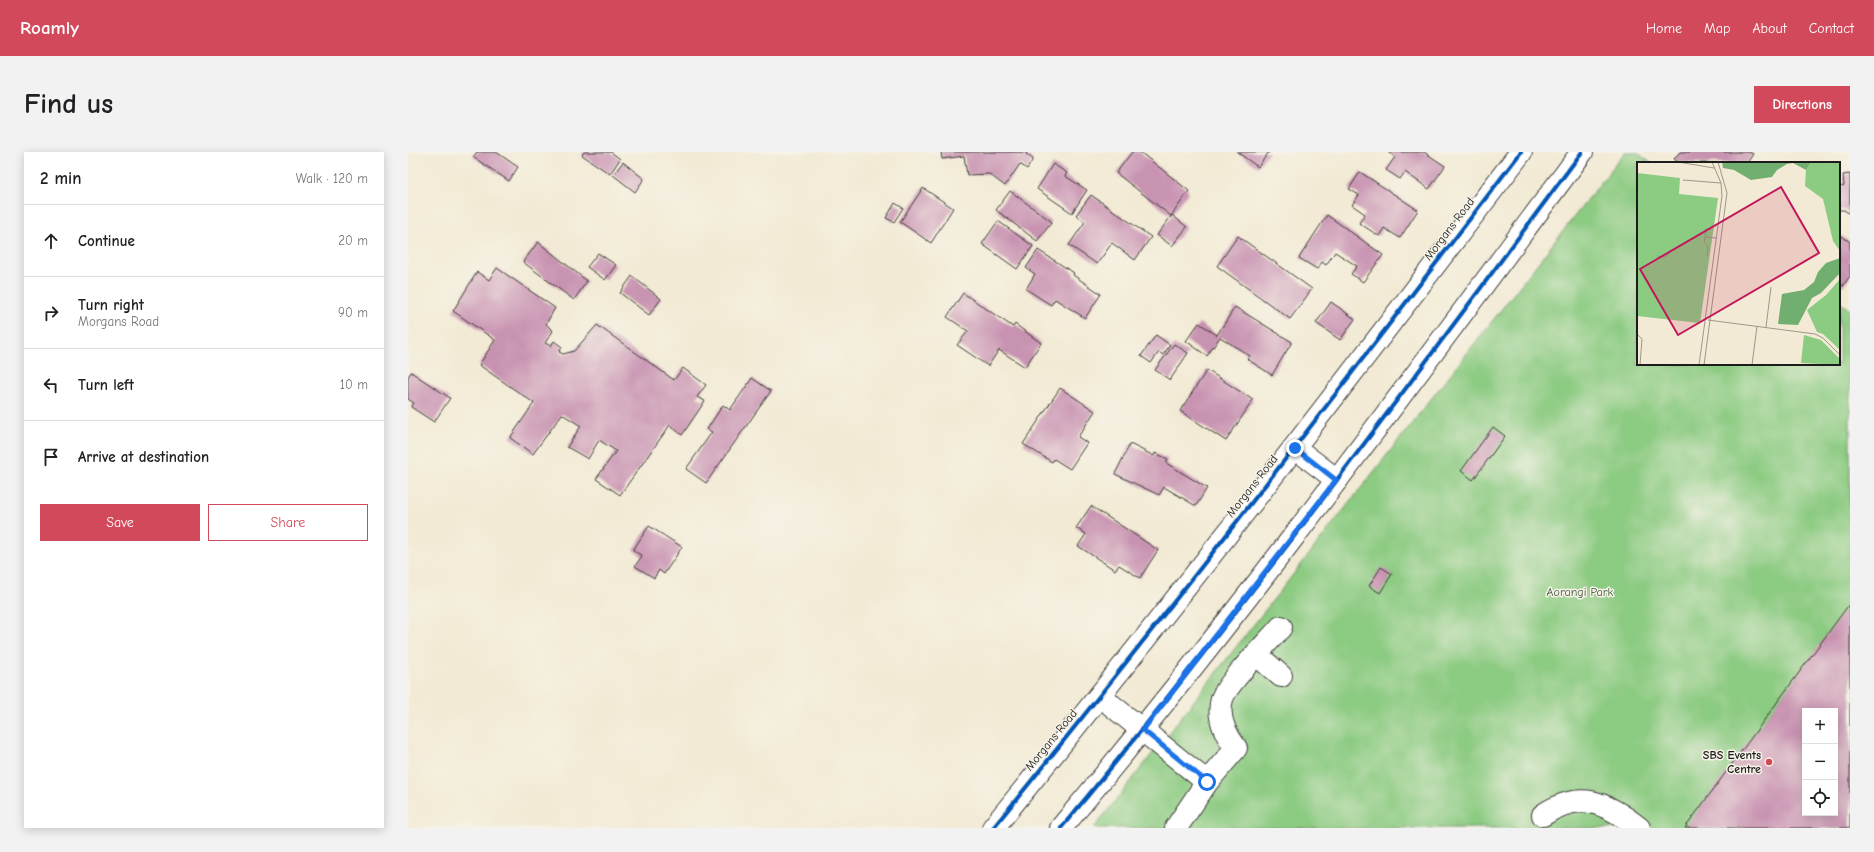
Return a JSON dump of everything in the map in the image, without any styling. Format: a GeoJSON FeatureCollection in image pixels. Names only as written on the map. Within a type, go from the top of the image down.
{"type":"FeatureCollection","features":[{"type":"Feature","properties":{"kind":"street","name":"Morgans Road"},"geometry":{"type":"LineString","coordinates":[[993,828],[1100,696],[1295,448],[1521,152]]}},
{"type":"Feature","properties":{"kind":"street"},"geometry":{"type":"LineString","coordinates":[[1060,828],[1143,730],[1336,480],[1579,153]]}},
{"type":"Feature","properties":{"kind":"street"},"geometry":{"type":"LineString","coordinates":[[1295,448],[1336,480]]}},
{"type":"Feature","properties":{"kind":"street"},"geometry":{"type":"LineString","coordinates":[[1176,828],[1207,782],[1236,748],[1228,738],[1223,725],[1221,708],[1222,698],[1229,686],[1281,627]]}},
{"type":"Feature","properties":{"kind":"street"},"geometry":{"type":"LineString","coordinates":[[1257,655],[1281,676]]}},
{"type":"Feature","properties":{"kind":"street"},"geometry":{"type":"LineString","coordinates":[[1100,696],[1207,782]]}},
{"type":"Feature","properties":{"kind":"street"},"geometry":{"type":"LineString","coordinates":[[1543,815],[1557,806],[1573,801],[1587,800],[1603,805],[1618,813],[1639,828]]}},
{"type":"Feature","properties":{"kind":"green space","name":"Aorangi Park"},"geometry":{"type":"Polygon","coordinates":[[[1625,152],[1636,152],[1650,162],[1637,162],[1637,365],[1840,365],[1840,303],[1850,310],[1850,828],[1094,828],[1625,152]]]}},
{"type":"Feature","properties":{"kind":"building"},"geometry":{"type":"Polygon","coordinates":[[[477,152],[496,152],[518,167],[509,181],[473,157],[477,152]]]}},
{"type":"Feature","properties":{"kind":"building"},"geometry":{"type":"Polygon","coordinates":[[[584,152],[611,152],[620,159],[610,174],[582,155],[584,152]]]}},
{"type":"Feature","properties":{"kind":"building"},"geometry":{"type":"Polygon","coordinates":[[[941,152],[1027,152],[1026,154],[1033,159],[1027,169],[1020,164],[1005,186],[989,174],[967,175],[964,156],[942,159],[941,152]]]}},
{"type":"Feature","properties":{"kind":"building"},"geometry":{"type":"Polygon","coordinates":[[[1132,152],[1140,152],[1189,191],[1171,216],[1116,173],[1132,152]]]}},
{"type":"Feature","properties":{"kind":"building"},"geometry":{"type":"Polygon","coordinates":[[[1237,152],[1269,152],[1258,167],[1237,152]]]}},
{"type":"Feature","properties":{"kind":"building"},"geometry":{"type":"Polygon","coordinates":[[[1388,152],[1424,152],[1445,166],[1429,189],[1405,172],[1400,179],[1386,170],[1395,157],[1388,152]]]}},
{"type":"Feature","properties":{"kind":"building"},"geometry":{"type":"Polygon","coordinates":[[[1680,152],[1749,152],[1753,154],[1748,162],[1678,162],[1674,159],[1680,152]]]}},
{"type":"Feature","properties":{"kind":"building"},"geometry":{"type":"Polygon","coordinates":[[[623,162],[644,179],[635,192],[613,175],[623,162]]]}},
{"type":"Feature","properties":{"kind":"building"},"geometry":{"type":"Polygon","coordinates":[[[1053,164],[1067,173],[1065,176],[1087,190],[1072,213],[1037,189],[1053,164]]]}},
{"type":"Feature","properties":{"kind":"building"},"geometry":{"type":"Polygon","coordinates":[[[1360,172],[1418,210],[1400,238],[1384,228],[1379,236],[1359,223],[1365,214],[1352,205],[1359,195],[1349,189],[1360,172]]]}},
{"type":"Feature","properties":{"kind":"building"},"geometry":{"type":"Polygon","coordinates":[[[1850,174],[1850,214],[1844,210],[1840,210],[1840,187],[1844,186],[1843,175],[1850,174]]]}},
{"type":"Feature","properties":{"kind":"building"},"geometry":{"type":"Polygon","coordinates":[[[923,188],[953,208],[931,243],[900,222],[923,188]]]}},
{"type":"Feature","properties":{"kind":"building"},"geometry":{"type":"Polygon","coordinates":[[[1010,191],[1052,222],[1037,241],[996,210],[1010,191]]]}},
{"type":"Feature","properties":{"kind":"building"},"geometry":{"type":"Polygon","coordinates":[[[1091,195],[1151,237],[1135,260],[1112,243],[1097,264],[1069,245],[1085,222],[1076,215],[1091,195]]]}},
{"type":"Feature","properties":{"kind":"building"},"geometry":{"type":"Polygon","coordinates":[[[895,203],[903,208],[894,222],[886,218],[895,203]]]}},
{"type":"Feature","properties":{"kind":"building"},"geometry":{"type":"Polygon","coordinates":[[[1172,215],[1187,227],[1172,246],[1157,235],[1172,215]]]}},
{"type":"Feature","properties":{"kind":"building"},"geometry":{"type":"Polygon","coordinates":[[[1327,215],[1383,255],[1363,282],[1351,274],[1357,266],[1335,252],[1326,265],[1322,262],[1317,269],[1299,258],[1327,215]]]}},
{"type":"Feature","properties":{"kind":"building"},"geometry":{"type":"Polygon","coordinates":[[[998,221],[1033,246],[1017,269],[982,244],[998,221]]]}},
{"type":"Feature","properties":{"kind":"building"},"geometry":{"type":"Polygon","coordinates":[[[1840,235],[1850,242],[1850,276],[1843,286],[1840,284],[1840,235]]]}},
{"type":"Feature","properties":{"kind":"building"},"geometry":{"type":"Polygon","coordinates":[[[1238,236],[1312,289],[1290,319],[1217,266],[1238,236]]]}},
{"type":"Feature","properties":{"kind":"building"},"geometry":{"type":"Polygon","coordinates":[[[538,242],[587,281],[574,300],[523,262],[538,242]]]}},
{"type":"Feature","properties":{"kind":"building"},"geometry":{"type":"Polygon","coordinates":[[[1038,250],[1074,273],[1073,275],[1101,294],[1085,318],[1055,299],[1051,305],[1026,289],[1035,274],[1026,268],[1038,250]]]}},
{"type":"Feature","properties":{"kind":"building"},"geometry":{"type":"Polygon","coordinates":[[[598,253],[616,265],[605,280],[587,267],[598,253]]]}},
{"type":"Feature","properties":{"kind":"building"},"geometry":{"type":"Polygon","coordinates":[[[497,268],[555,308],[546,324],[553,331],[545,343],[551,346],[554,341],[562,347],[559,352],[563,354],[574,351],[597,325],[674,380],[683,368],[706,385],[697,397],[705,401],[682,435],[670,425],[620,495],[596,479],[616,451],[599,440],[588,459],[567,447],[581,426],[562,414],[533,454],[510,438],[534,403],[479,365],[495,340],[453,311],[477,272],[489,280],[497,268]]]}},
{"type":"Feature","properties":{"kind":"building"},"geometry":{"type":"Polygon","coordinates":[[[632,276],[661,299],[649,315],[620,293],[632,276]]]}},
{"type":"Feature","properties":{"kind":"building"},"geometry":{"type":"Polygon","coordinates":[[[963,293],[1013,327],[1015,324],[1041,343],[1025,367],[999,350],[988,366],[957,345],[968,331],[947,317],[963,293]]]}},
{"type":"Feature","properties":{"kind":"building"},"geometry":{"type":"Polygon","coordinates":[[[1331,302],[1355,319],[1340,340],[1316,323],[1331,302]]]}},
{"type":"Feature","properties":{"kind":"building"},"geometry":{"type":"Polygon","coordinates":[[[1235,307],[1292,342],[1272,375],[1247,359],[1250,356],[1220,337],[1207,356],[1186,341],[1199,323],[1217,335],[1235,307]]]}},
{"type":"Feature","properties":{"kind":"building"},"geometry":{"type":"Polygon","coordinates":[[[1156,335],[1170,345],[1163,355],[1159,352],[1151,363],[1141,356],[1156,335]]]}},
{"type":"Feature","properties":{"kind":"building"},"geometry":{"type":"Polygon","coordinates":[[[1174,344],[1188,353],[1170,380],[1155,370],[1174,344]]]}},
{"type":"Feature","properties":{"kind":"building"},"geometry":{"type":"Polygon","coordinates":[[[1207,370],[1253,400],[1226,441],[1180,411],[1207,370]]]}},
{"type":"Feature","properties":{"kind":"building"},"geometry":{"type":"Polygon","coordinates":[[[411,372],[450,398],[434,422],[411,407],[414,403],[408,399],[408,377],[411,372]]]}},
{"type":"Feature","properties":{"kind":"building"},"geometry":{"type":"Polygon","coordinates":[[[752,378],[771,391],[706,483],[686,469],[712,432],[707,429],[723,405],[730,410],[752,378]]]}},
{"type":"Feature","properties":{"kind":"building"},"geometry":{"type":"Polygon","coordinates":[[[1060,388],[1095,411],[1078,437],[1087,443],[1070,469],[1054,459],[1052,462],[1023,444],[1060,388]]]}},
{"type":"Feature","properties":{"kind":"building"},"geometry":{"type":"Polygon","coordinates":[[[1493,427],[1505,436],[1473,480],[1461,471],[1493,427]]]}},
{"type":"Feature","properties":{"kind":"building"},"geometry":{"type":"Polygon","coordinates":[[[1130,444],[1154,456],[1155,453],[1168,459],[1166,463],[1207,488],[1196,506],[1164,487],[1159,495],[1115,474],[1130,444]]]}},
{"type":"Feature","properties":{"kind":"building"},"geometry":{"type":"Polygon","coordinates":[[[1091,506],[1158,550],[1140,578],[1119,565],[1115,570],[1078,546],[1086,534],[1076,528],[1091,506]]]}},
{"type":"Feature","properties":{"kind":"building"},"geometry":{"type":"Polygon","coordinates":[[[649,526],[682,547],[664,574],[659,570],[654,578],[635,566],[642,556],[633,550],[649,526]]]}},
{"type":"Feature","properties":{"kind":"building"},"geometry":{"type":"Polygon","coordinates":[[[1381,567],[1392,574],[1380,593],[1369,586],[1381,567]]]}},
{"type":"Feature","properties":{"kind":"building","name":"SBS Events Centre"},"geometry":{"type":"Polygon","coordinates":[[[1850,603],[1850,828],[1685,828],[1850,603]]]}},
{"type":"Feature","properties":{"kind":"cycle path"},"geometry":{"type":"LineString","coordinates":[[993,828],[1194,577],[1521,152]]}},
{"type":"Feature","properties":{"kind":"cycle path"},"geometry":{"type":"LineString","coordinates":[[1061,828],[1196,662],[1326,494],[1582,152]]}},
{"type":"Feature","properties":{"kind":"place","name":"SBS Events Centre"},"geometry":{"type":"Point","coordinates":[1769,762]}},
{"type":"Feature","properties":{"kind":"route"},"geometry":{"type":"LineString","coordinates":[[1207,782],[1143,730],[1336,480],[1295,448]]}}]}
